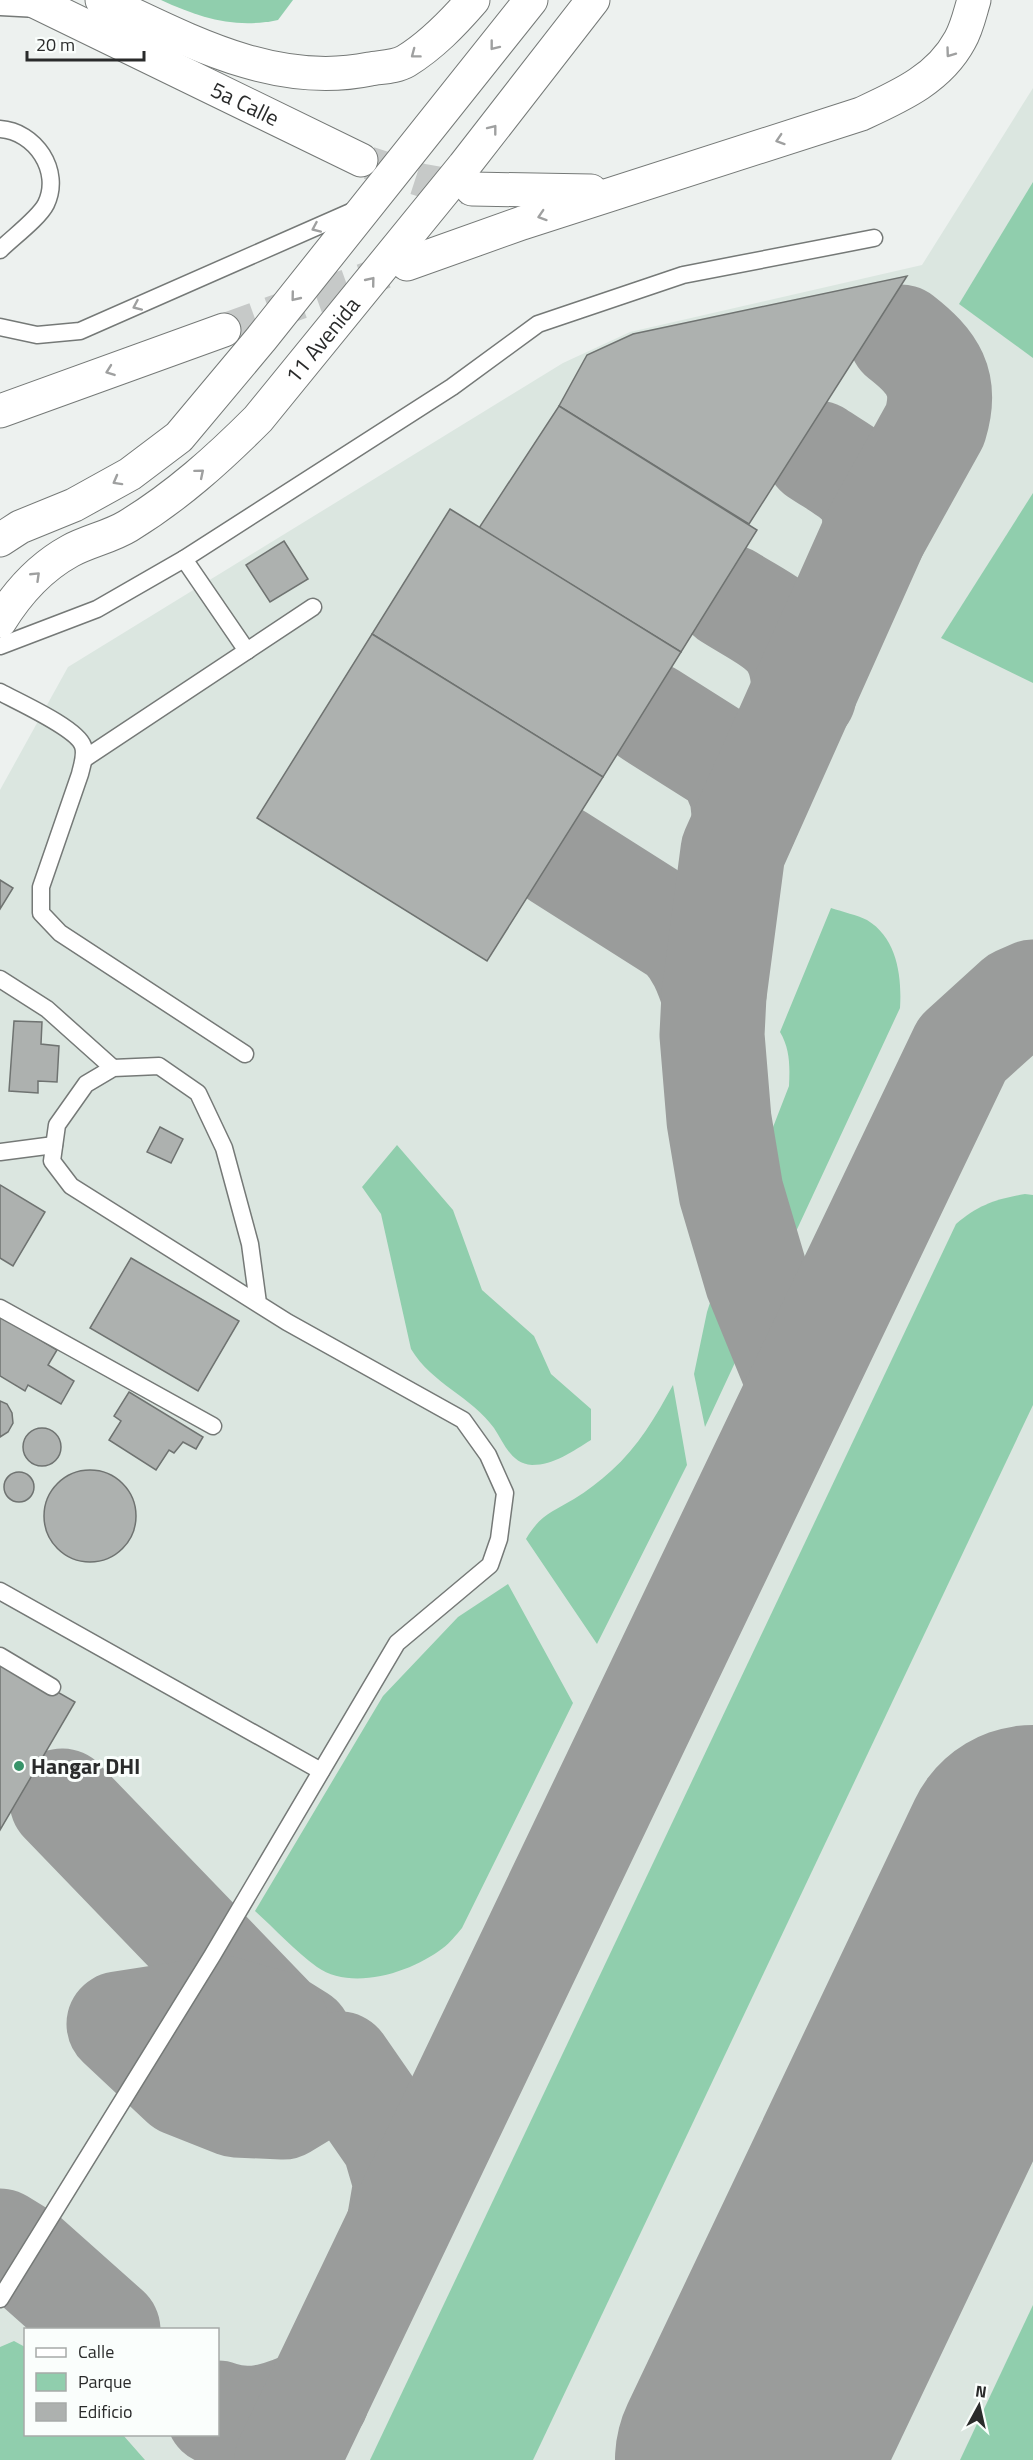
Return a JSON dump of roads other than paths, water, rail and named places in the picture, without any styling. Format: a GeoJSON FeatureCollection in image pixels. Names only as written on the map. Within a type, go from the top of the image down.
{"type":"FeatureCollection","features":[{"type":"Feature","properties":{"kind":"main road"},"geometry":{"type":"LineString","coordinates":[[102,0],[238,61],[292,73],[351,73],[404,62],[439,36],[473,0]]}},
{"type":"Feature","properties":{"kind":"main road"},"geometry":{"type":"LineString","coordinates":[[0,540],[20,527],[74,505],[130,474],[179,437],[261,339],[531,0]]}},
{"type":"Feature","properties":{"kind":"main road","name":"11 Avenida"},"geometry":{"type":"LineString","coordinates":[[0,621],[13,600],[38,572],[69,551],[126,527],[178,492],[222,456],[258,419],[464,166],[593,0]]}},
{"type":"Feature","properties":{"kind":"main road"},"geometry":{"type":"LineString","coordinates":[[407,264],[617,192],[861,114],[902,95],[937,71],[960,39],[974,0]]}},
{"type":"Feature","properties":{"kind":"main road","name":"5a Calle"},"geometry":{"type":"LineString","coordinates":[[43,5],[361,160]]}},
{"type":"Feature","properties":{"kind":"main road"},"geometry":{"type":"LineString","coordinates":[[472,189],[617,192]]}},
{"type":"Feature","properties":{"kind":"main road"},"geometry":{"type":"LineString","coordinates":[[0,411],[224,330]]}},
{"type":"Feature","properties":{"kind":"lane"},"geometry":{"type":"LineString","coordinates":[[0,7],[43,5]]}},
{"type":"Feature","properties":{"kind":"lane"},"geometry":{"type":"LineString","coordinates":[[0,129],[19,133],[32,142],[48,164],[50,178],[45,205],[0,250]]}},
{"type":"Feature","properties":{"kind":"lane"},"geometry":{"type":"LineString","coordinates":[[0,327],[37,335],[80,331],[369,204]]}},
{"type":"Feature","properties":{"kind":"lane"},"geometry":{"type":"LineString","coordinates":[[0,646],[97,609],[184,558],[452,387],[538,324],[683,275],[874,238]]}},
{"type":"Feature","properties":{"kind":"lane"},"geometry":{"type":"LineString","coordinates":[[184,558],[247,651]]}},
{"type":"Feature","properties":{"kind":"lane"},"geometry":{"type":"LineString","coordinates":[[84,759],[313,607]]}},
{"type":"Feature","properties":{"kind":"lane"},"geometry":{"type":"LineString","coordinates":[[0,692],[72,733],[83,745],[84,759],[41,887],[41,913],[60,933],[244,1054]]}},
{"type":"Feature","properties":{"kind":"lane"},"geometry":{"type":"LineString","coordinates":[[0,979],[47,1010],[113,1068]]}},
{"type":"Feature","properties":{"kind":"lane"},"geometry":{"type":"LineString","coordinates":[[0,2300],[212,1956],[397,1643],[490,1565],[499,1539],[505,1493],[488,1455],[463,1420],[258,1303],[71,1186],[52,1161],[54,1144],[57,1125],[86,1084],[113,1068],[159,1066],[198,1093],[224,1148],[249,1244],[258,1303]]}},
{"type":"Feature","properties":{"kind":"lane"},"geometry":{"type":"LineString","coordinates":[[0,1152],[54,1144]]}},
{"type":"Feature","properties":{"kind":"lane"},"geometry":{"type":"LineString","coordinates":[[0,1308],[213,1426]]}},
{"type":"Feature","properties":{"kind":"lane"},"geometry":{"type":"LineString","coordinates":[[0,1591],[321,1771]]}},
{"type":"Feature","properties":{"kind":"lane"},"geometry":{"type":"LineString","coordinates":[[0,1656],[52,1687]]}},
{"type":"Feature","properties":{"kind":"tunnel"},"geometry":{"type":"LineString","coordinates":[[369,163],[421,180],[472,189]]}},
{"type":"Feature","properties":{"kind":"tunnel"},"geometry":{"type":"LineString","coordinates":[[224,330],[385,272]]}},
{"type":"Feature","properties":{"kind":"place","name":"Hangar DHl"},"geometry":{"type":"Point","coordinates":[19,1766]}}]}
